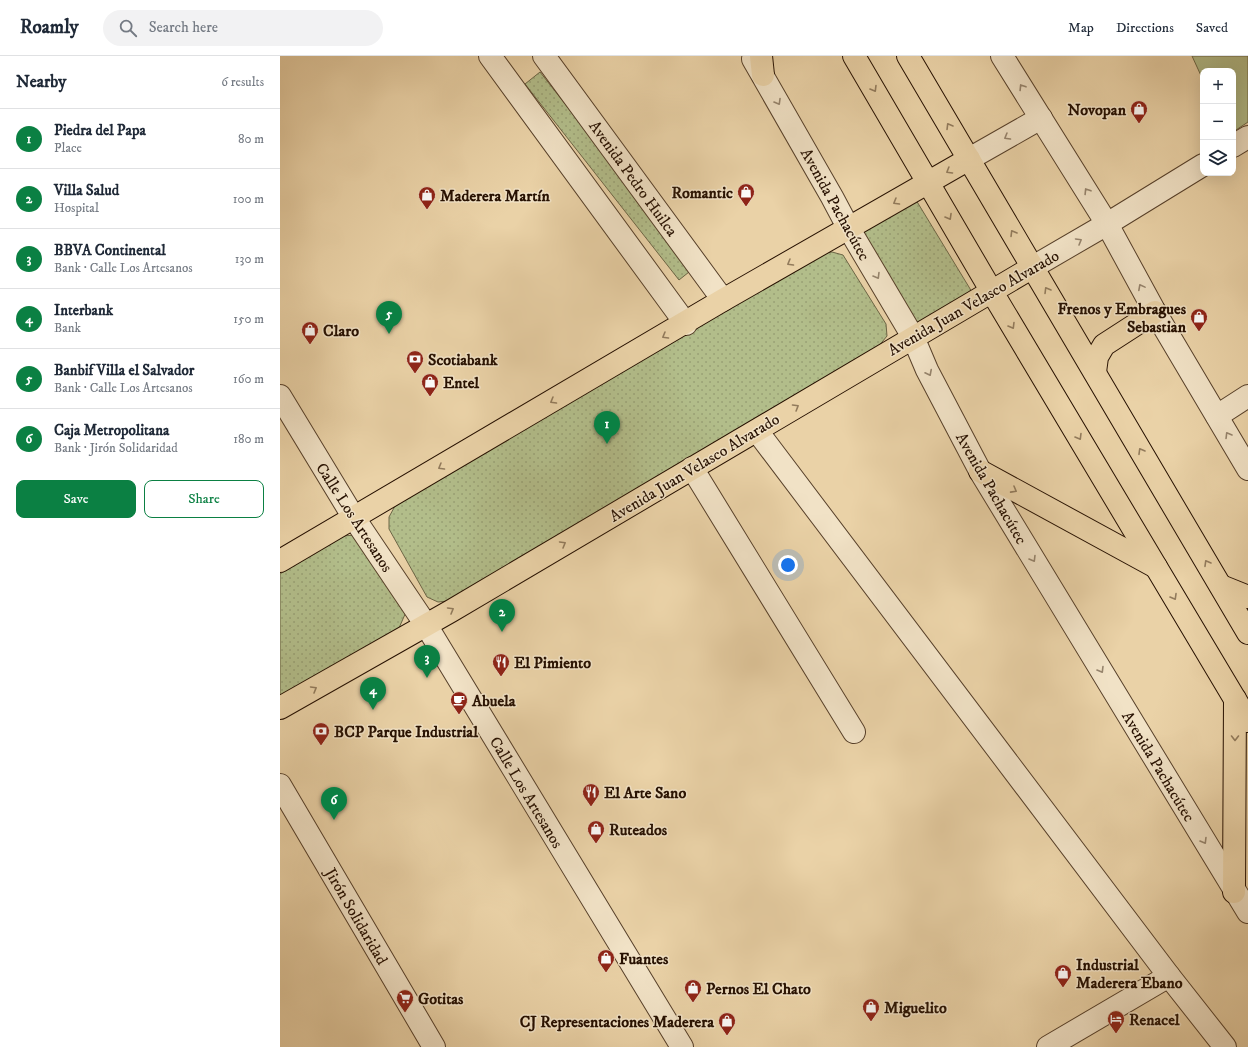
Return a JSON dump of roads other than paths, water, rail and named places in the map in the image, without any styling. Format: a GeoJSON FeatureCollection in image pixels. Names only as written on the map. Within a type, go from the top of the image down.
{"type":"FeatureCollection","features":[{"type":"Feature","properties":{"kind":"main road"},"geometry":{"type":"LineString","coordinates":[[854,56],[930,183],[992,292],[1248,721]]}},
{"type":"Feature","properties":{"kind":"main road"},"geometry":{"type":"LineString","coordinates":[[908,56],[1248,633]]}},
{"type":"Feature","properties":{"kind":"main road"},"geometry":{"type":"LineString","coordinates":[[280,561],[686,324],[724,300],[930,183],[969,159]]}},
{"type":"Feature","properties":{"kind":"main road","name":"Avenida Juan Velasco Alvarado"},"geometry":{"type":"LineString","coordinates":[[280,708],[426,625],[1033,267]]}},
{"type":"Feature","properties":{"kind":"main road"},"geometry":{"type":"LineString","coordinates":[[1095,372],[1097,357],[1104,345],[1155,312]]}},
{"type":"Feature","properties":{"kind":"main road"},"geometry":{"type":"LineString","coordinates":[[980,471],[1157,567]]}},
{"type":"Feature","properties":{"kind":"main road"},"geometry":{"type":"LineString","coordinates":[[1221,586],[1248,598]]}},
{"type":"Feature","properties":{"kind":"main road"},"geometry":{"type":"LineString","coordinates":[[1234,892],[1235,700]]}},
{"type":"Feature","properties":{"kind":"street"},"geometry":{"type":"LineString","coordinates":[[490,56],[686,324]]}},
{"type":"Feature","properties":{"kind":"street","name":"Avenida Pedro Huilca"},"geometry":{"type":"LineString","coordinates":[[544,56],[724,300]]}},
{"type":"Feature","properties":{"kind":"street","name":"Avenida Pachacútec"},"geometry":{"type":"LineString","coordinates":[[751,56],[762,65],[849,229],[913,337],[927,370],[980,471],[1234,892],[1248,912]]}},
{"type":"Feature","properties":{"kind":"street"},"geometry":{"type":"LineString","coordinates":[[1002,56],[1107,224],[1155,312],[1248,469]]}},
{"type":"Feature","properties":{"kind":"street"},"geometry":{"type":"LineString","coordinates":[[969,159],[1041,118]]}},
{"type":"Feature","properties":{"kind":"street"},"geometry":{"type":"LineString","coordinates":[[1236,144],[1248,137]]}},
{"type":"Feature","properties":{"kind":"street","name":"Avenida Juan Velasco Alvarado"},"geometry":{"type":"LineString","coordinates":[[1033,267],[1200,167]]}},
{"type":"Feature","properties":{"kind":"street","name":"Calle Los Artesanos"},"geometry":{"type":"LineString","coordinates":[[280,396],[354,518],[426,625],[682,1047]]}},
{"type":"Feature","properties":{"kind":"street"},"geometry":{"type":"LineString","coordinates":[[1217,416],[1248,396]]}},
{"type":"Feature","properties":{"kind":"street"},"geometry":{"type":"LineString","coordinates":[[757,430],[1169,976],[1225,1047]]}},
{"type":"Feature","properties":{"kind":"street"},"geometry":{"type":"LineString","coordinates":[[692,468],[854,732]]}},
{"type":"Feature","properties":{"kind":"street","name":"Jirón Solidaridad"},"geometry":{"type":"LineString","coordinates":[[280,786],[434,1047]]}},
{"type":"Feature","properties":{"kind":"street"},"geometry":{"type":"LineString","coordinates":[[1048,1047],[1169,976]]}},
{"type":"Feature","properties":{"kind":"place","name":"Novopan"},"geometry":{"type":"Point","coordinates":[1139,124]}},
{"type":"Feature","properties":{"kind":"place","name":"Romantic"},"geometry":{"type":"Point","coordinates":[746,207]}},
{"type":"Feature","properties":{"kind":"place","name":"Maderera Martín"},"geometry":{"type":"Point","coordinates":[427,210]}},
{"type":"Feature","properties":{"kind":"place","name":"Frenos y Embragues Sebastian"},"geometry":{"type":"Point","coordinates":[1199,332]}},
{"type":"Feature","properties":{"kind":"place","name":"Banbif Villa el Salvador"},"geometry":{"type":"Point","coordinates":[389,334]}},
{"type":"Feature","properties":{"kind":"place","name":"Claro"},"geometry":{"type":"Point","coordinates":[310,345]}},
{"type":"Feature","properties":{"kind":"place","name":"Scotiabank"},"geometry":{"type":"Point","coordinates":[415,374]}},
{"type":"Feature","properties":{"kind":"place","name":"Entel"},"geometry":{"type":"Point","coordinates":[430,397]}},
{"type":"Feature","properties":{"kind":"place","name":"Piedra del Papa"},"geometry":{"type":"Point","coordinates":[607,444]}},
{"type":"Feature","properties":{"kind":"place","name":"Villa Salud"},"geometry":{"type":"Point","coordinates":[502,632]}},
{"type":"Feature","properties":{"kind":"place","name":"El Pimiento"},"geometry":{"type":"Point","coordinates":[501,677]}},
{"type":"Feature","properties":{"kind":"place","name":"BBVA Continental"},"geometry":{"type":"Point","coordinates":[427,678]}},
{"type":"Feature","properties":{"kind":"place","name":"Interbank"},"geometry":{"type":"Point","coordinates":[373,710]}},
{"type":"Feature","properties":{"kind":"place","name":"Abuela"},"geometry":{"type":"Point","coordinates":[459,715]}},
{"type":"Feature","properties":{"kind":"place","name":"BCP Parque Industrial"},"geometry":{"type":"Point","coordinates":[321,746]}},
{"type":"Feature","properties":{"kind":"place","name":"El Arte Sano"},"geometry":{"type":"Point","coordinates":[591,807]}},
{"type":"Feature","properties":{"kind":"place","name":"Caja Metropolitana"},"geometry":{"type":"Point","coordinates":[334,820]}},
{"type":"Feature","properties":{"kind":"place","name":"Ruteados"},"geometry":{"type":"Point","coordinates":[596,844]}},
{"type":"Feature","properties":{"kind":"place","name":"Fuantes"},"geometry":{"type":"Point","coordinates":[606,973]}},
{"type":"Feature","properties":{"kind":"place","name":"Industrial Maderera Ebano"},"geometry":{"type":"Point","coordinates":[1063,988]}},
{"type":"Feature","properties":{"kind":"place","name":"Pernos El Chato"},"geometry":{"type":"Point","coordinates":[693,1003]}},
{"type":"Feature","properties":{"kind":"place","name":"Gotitas"},"geometry":{"type":"Point","coordinates":[405,1013]}},
{"type":"Feature","properties":{"kind":"place","name":"Miguelito"},"geometry":{"type":"Point","coordinates":[871,1022]}},
{"type":"Feature","properties":{"kind":"place","name":"Renacel"},"geometry":{"type":"Point","coordinates":[1116,1034]}},
{"type":"Feature","properties":{"kind":"place","name":"CJ Representaciones Maderera"},"geometry":{"type":"Point","coordinates":[727,1036]}}]}
